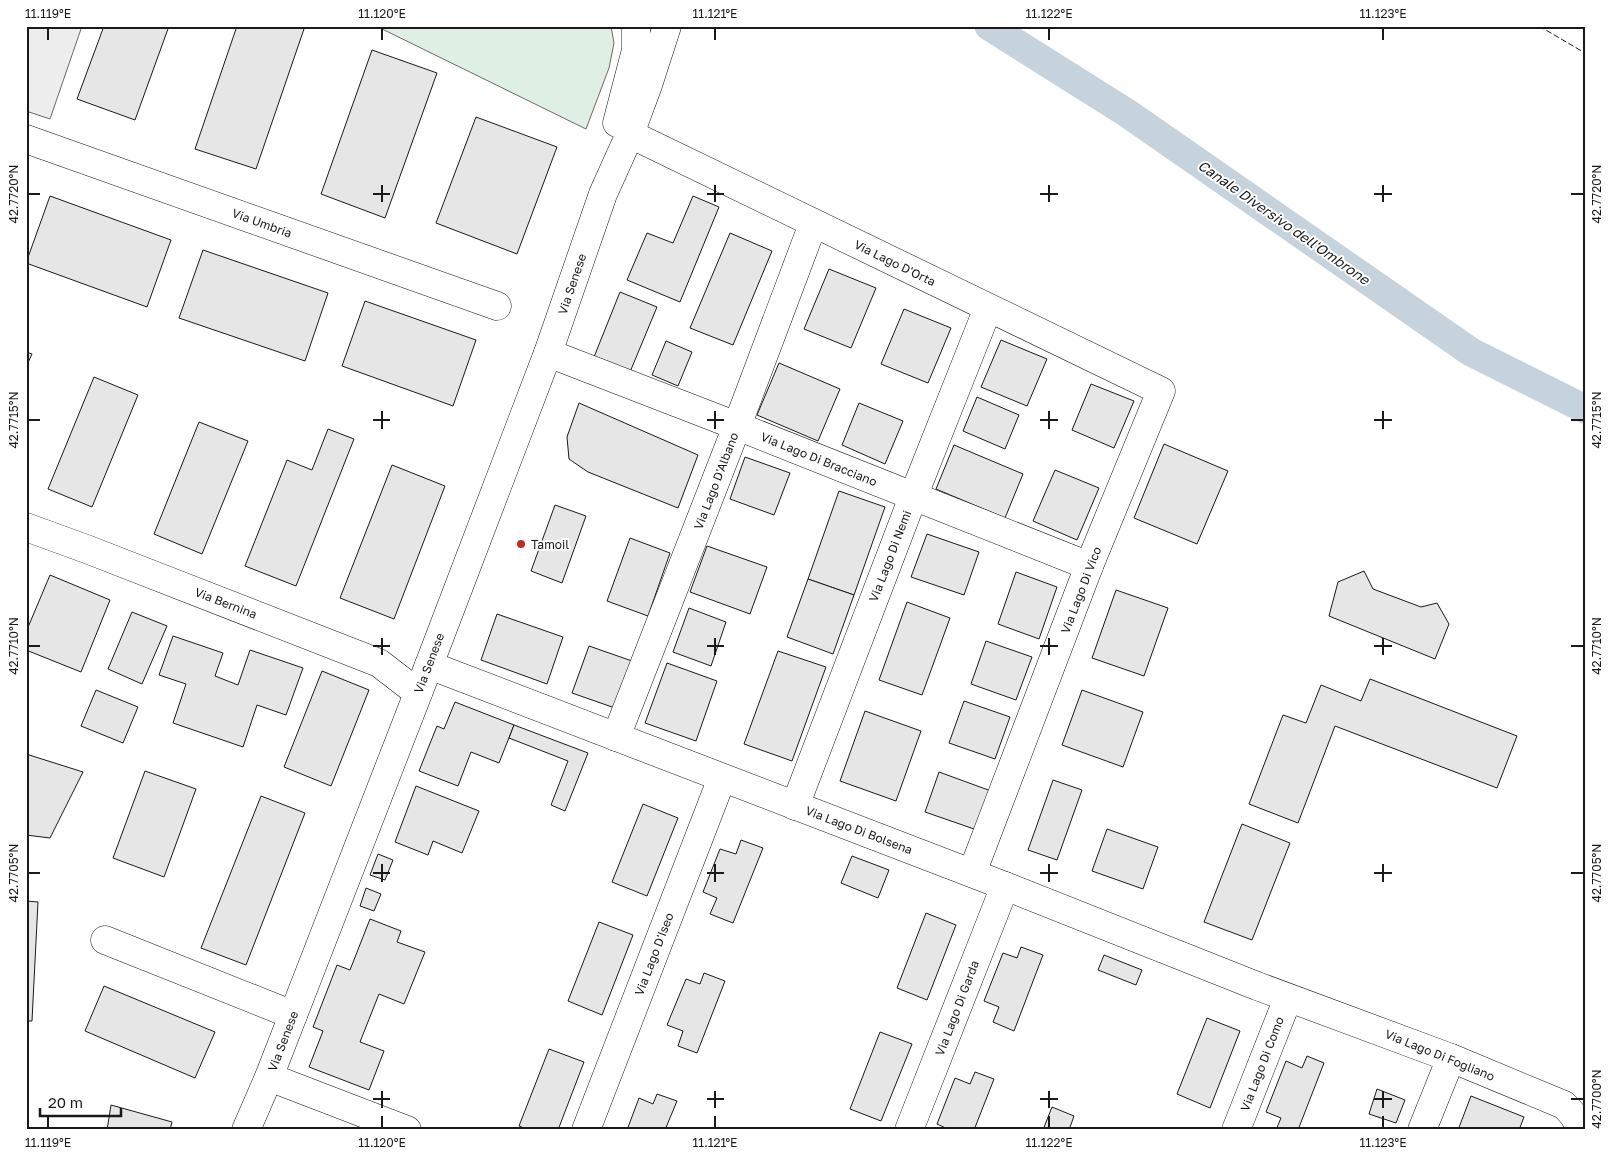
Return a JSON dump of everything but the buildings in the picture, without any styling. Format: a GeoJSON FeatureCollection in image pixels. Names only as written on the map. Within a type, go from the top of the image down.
{"type":"FeatureCollection","features":[{"type":"Feature","properties":{"kind":"street","name":"Via Senese"},"geometry":{"type":"LineString","coordinates":[[603,194],[615,130],[636,50],[636,26]]}},
{"type":"Feature","properties":{"kind":"street","name":"Via Senese"},"geometry":{"type":"LineString","coordinates":[[246,1130],[269,1077],[548,354],[603,194],[630,134],[648,85],[666,26]]}},
{"type":"Feature","properties":{"kind":"street","name":"Via Lago D'Orta"},"geometry":{"type":"LineString","coordinates":[[630,134],[1160,392]]}},
{"type":"Feature","properties":{"kind":"street","name":"Via Umbria"},"geometry":{"type":"LineString","coordinates":[[26,139],[497,306]]}},
{"type":"Feature","properties":{"kind":"street","name":"Via Lago D'Albano"},"geometry":{"type":"LineString","coordinates":[[616,737],[813,224]]}},
{"type":"Feature","properties":{"kind":"street","name":"Via Lago Di Nemi"},"geometry":{"type":"LineString","coordinates":[[795,806],[913,497],[988,308]]}},
{"type":"Feature","properties":{"kind":"street","name":"Via Lago Di Bracciano"},"geometry":{"type":"LineString","coordinates":[[548,354],[737,426],[1090,566]]}},
{"type":"Feature","properties":{"kind":"street","name":"Via Lago Di Vico"},"geometry":{"type":"LineString","coordinates":[[972,873],[1090,566],[1160,392]]}},
{"type":"Feature","properties":{"kind":"street","name":"Via Bernina"},"geometry":{"type":"LineString","coordinates":[[26,527],[98,553],[379,663],[418,693]]}},
{"type":"Feature","properties":{"kind":"street","name":"Via Lago Di Bolsena"},"geometry":{"type":"LineString","coordinates":[[429,665],[972,873],[1288,998]]}},
{"type":"Feature","properties":{"kind":"street","name":"Via Lago D'Iseo"},"geometry":{"type":"LineString","coordinates":[[586,1130],[722,778]]}},
{"type":"Feature","properties":{"kind":"street","name":"Via Lago Di Garda"},"geometry":{"type":"LineString","coordinates":[[909,1130],[1005,886]]}},
{"type":"Feature","properties":{"kind":"street"},"geometry":{"type":"LineString","coordinates":[[105,940],[293,1015]]}},
{"type":"Feature","properties":{"kind":"street","name":"Via Lago Di Fogliano"},"geometry":{"type":"LineString","coordinates":[[1288,998],[1450,1058],[1564,1105],[1574,1115],[1579,1124],[1579,1130]]}},
{"type":"Feature","properties":{"kind":"street","name":"Via Lago Di Como"},"geometry":{"type":"LineString","coordinates":[[1236,1130],[1288,998]]}},
{"type":"Feature","properties":{"kind":"street"},"geometry":{"type":"LineString","coordinates":[[1422,1130],[1450,1058]]}},
{"type":"Feature","properties":{"kind":"street"},"geometry":{"type":"LineString","coordinates":[[269,1077],[407,1130]]}},
{"type":"Feature","properties":{"kind":"green space"},"geometry":{"type":"Polygon","coordinates":[[[376,26],[611,26],[614,43],[609,68],[586,129],[376,26]]]}},
{"type":"Feature","properties":{"kind":"shaded area"},"geometry":{"type":"Polygon","coordinates":[[[26,26],[82,26],[50,119],[26,111],[26,26]]]}},
{"type":"Feature","properties":{"kind":"waterway","name":"Canale Diversivo dell'Ombrone"},"geometry":{"type":"LineString","coordinates":[[989,26],[1127,113],[1471,352],[1585,409]]}},
{"type":"Feature","properties":{"kind":"fence"},"geometry":{"type":"LineString","coordinates":[[1539,26],[1585,53]]}},
{"type":"Feature","properties":{"kind":"place","name":"Tamoil"},"geometry":{"type":"Point","coordinates":[521,544]}}]}
